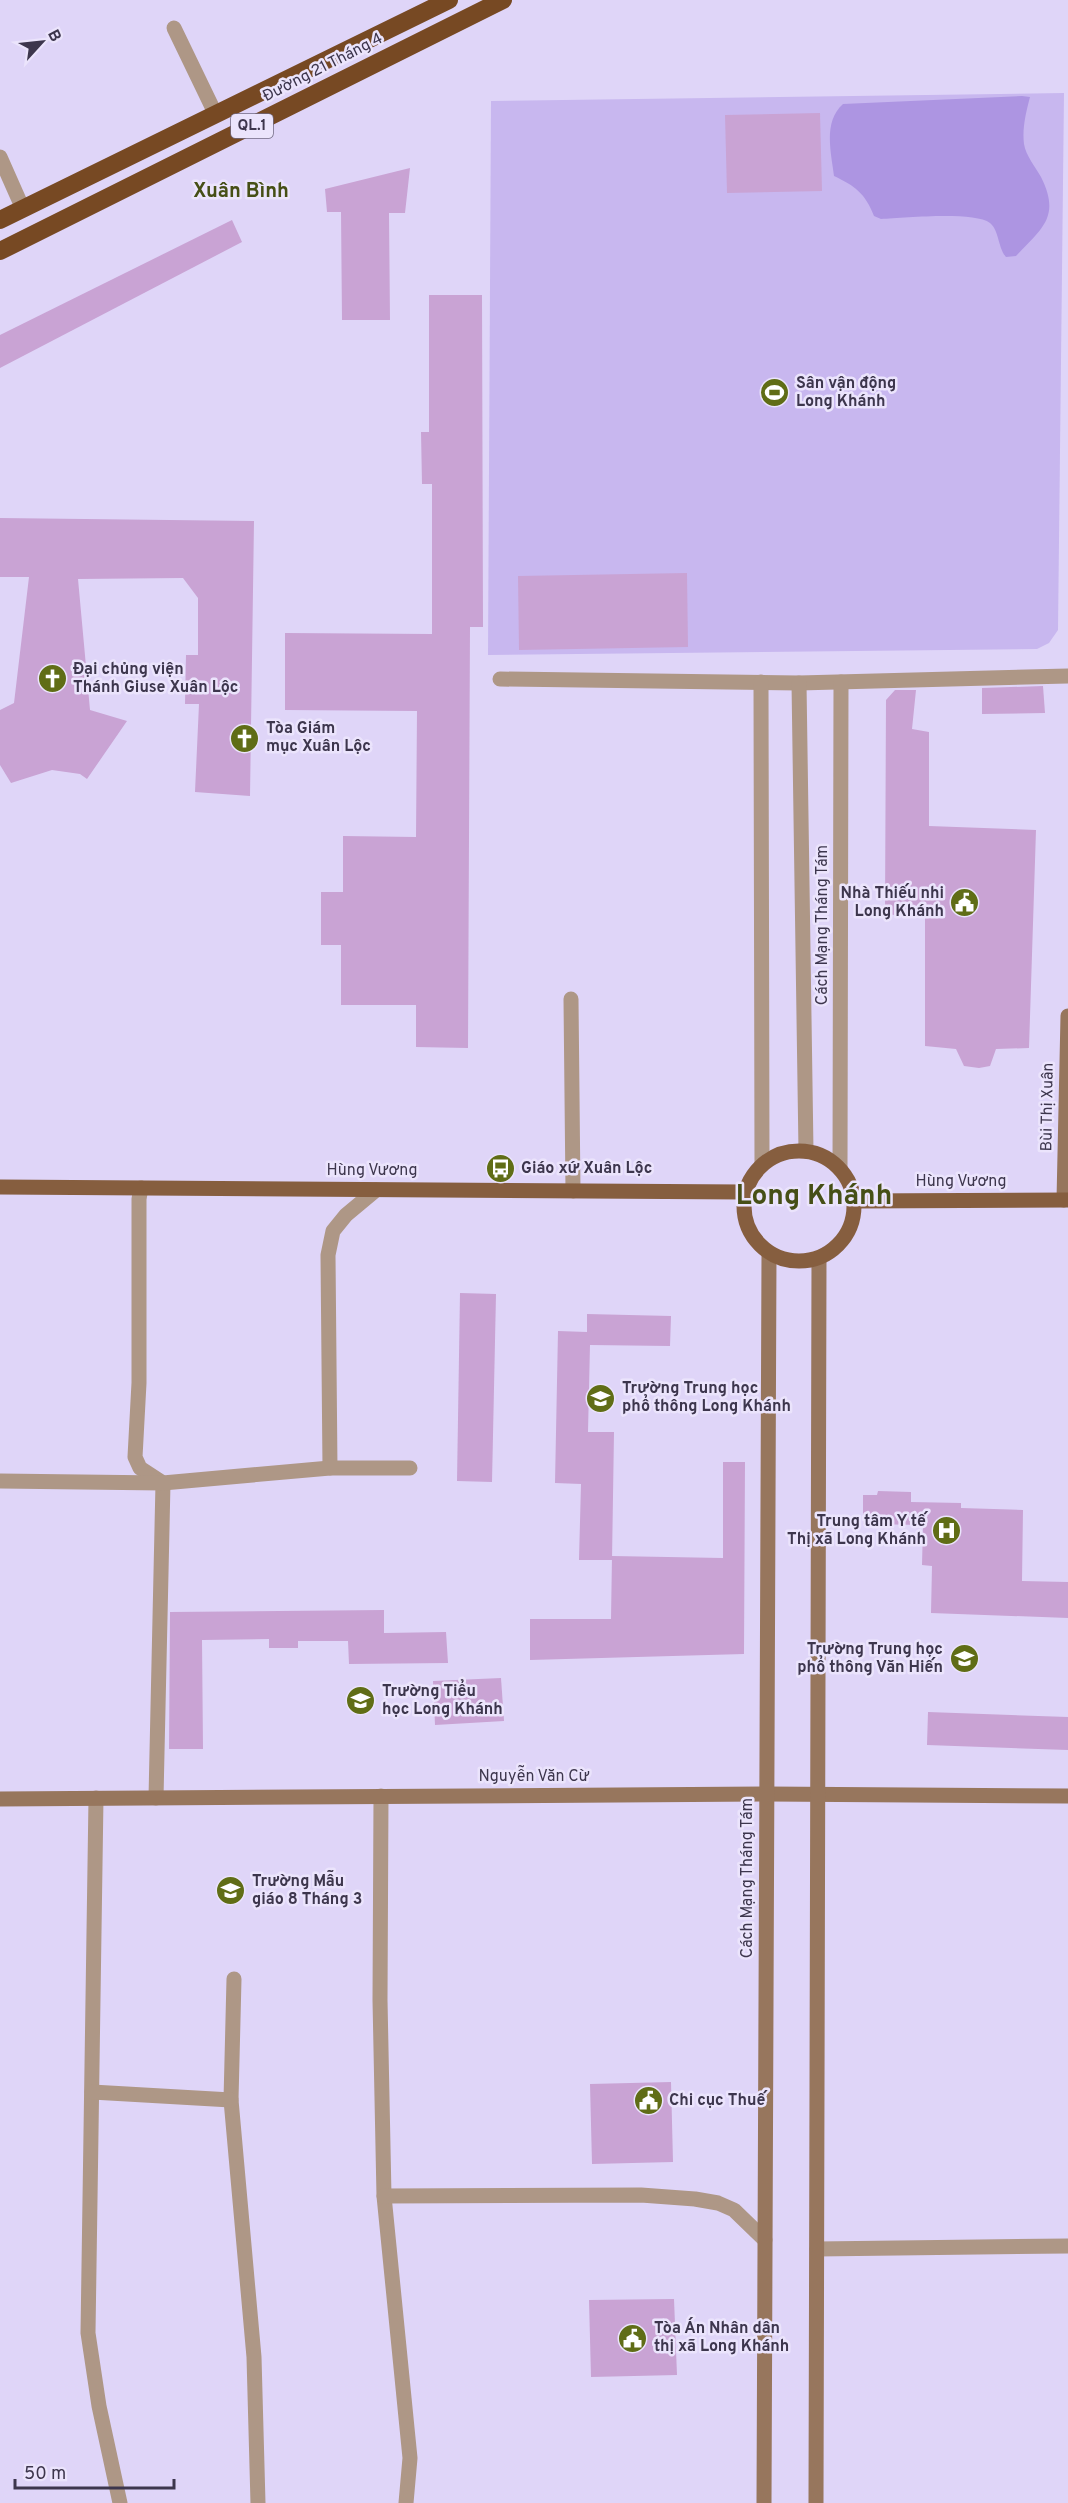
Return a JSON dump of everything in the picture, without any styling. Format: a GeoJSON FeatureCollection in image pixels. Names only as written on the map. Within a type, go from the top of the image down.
{"type":"FeatureCollection","features":[{"type":"Feature","properties":{"kind":"highway","name":"Đường 21 Tháng 4"},"geometry":{"type":"LineString","coordinates":[[0,220],[449,0]]}},
{"type":"Feature","properties":{"kind":"highway","name":"Đường 21 Tháng 4"},"geometry":{"type":"LineString","coordinates":[[0,251],[503,0]]}},
{"type":"Feature","properties":{"kind":"main road"},"geometry":{"type":"LineString","coordinates":[[790,1151],[806,1151],[824,1157],[840,1169],[850,1184],[854,1201],[852,1225],[839,1246],[819,1259],[793,1262],[769,1254],[752,1237],[744,1215],[744,1192],[751,1177],[762,1164],[790,1151]]}},
{"type":"Feature","properties":{"kind":"main road","name":"Hùng Vương"},"geometry":{"type":"LineString","coordinates":[[0,1187],[744,1192]]}},
{"type":"Feature","properties":{"kind":"main road","name":"Hùng Vương"},"geometry":{"type":"LineString","coordinates":[[854,1201],[1066,1200]]}},
{"type":"Feature","properties":{"kind":"street"},"geometry":{"type":"LineString","coordinates":[[174,28],[215,113]]}},
{"type":"Feature","properties":{"kind":"street"},"geometry":{"type":"LineString","coordinates":[[0,157],[23,208]]}},
{"type":"Feature","properties":{"kind":"street"},"geometry":{"type":"LineString","coordinates":[[500,680],[799,683],[1068,676]]}},
{"type":"Feature","properties":{"kind":"street"},"geometry":{"type":"LineString","coordinates":[[761,682],[762,1164]]}},
{"type":"Feature","properties":{"kind":"street","name":"Cách Mạng Tháng Tám"},"geometry":{"type":"LineString","coordinates":[[840,1169],[841,682]]}},
{"type":"Feature","properties":{"kind":"street","name":"Cách Mạng Tháng Tám"},"geometry":{"type":"LineString","coordinates":[[799,683],[806,1151]]}},
{"type":"Feature","properties":{"kind":"street"},"geometry":{"type":"LineString","coordinates":[[571,999],[573,1191]]}},
{"type":"Feature","properties":{"kind":"street","name":"Bùi Thị Xuân"},"geometry":{"type":"LineString","coordinates":[[1066,1200],[1068,1016]]}},
{"type":"Feature","properties":{"kind":"street"},"geometry":{"type":"LineString","coordinates":[[141,1188],[139,1199],[140,1383],[135,1457],[140,1468],[163,1483]]}},
{"type":"Feature","properties":{"kind":"street"},"geometry":{"type":"LineString","coordinates":[[330,1468],[327,1255],[333,1231],[345,1215],[376,1190]]}},
{"type":"Feature","properties":{"kind":"street","name":"Cách Mạng Tháng Tám"},"geometry":{"type":"LineString","coordinates":[[764,2503],[769,1254]]}},
{"type":"Feature","properties":{"kind":"street"},"geometry":{"type":"LineString","coordinates":[[816,2503],[819,1259]]}},
{"type":"Feature","properties":{"kind":"street"},"geometry":{"type":"LineString","coordinates":[[0,1481],[163,1483],[330,1468],[410,1468]]}},
{"type":"Feature","properties":{"kind":"street"},"geometry":{"type":"LineString","coordinates":[[156,1798],[163,1483]]}},
{"type":"Feature","properties":{"kind":"street","name":"Nguyễn Văn Cừ"},"geometry":{"type":"LineString","coordinates":[[0,1799],[766,1794],[1068,1796]]}},
{"type":"Feature","properties":{"kind":"street"},"geometry":{"type":"LineString","coordinates":[[381,1796],[380,2000],[384,2196],[410,2458],[406,2503]]}},
{"type":"Feature","properties":{"kind":"street"},"geometry":{"type":"LineString","coordinates":[[96,1798],[88,2332],[99,2406],[120,2503]]}},
{"type":"Feature","properties":{"kind":"street"},"geometry":{"type":"LineString","coordinates":[[234,1979],[231,2100],[254,2357],[258,2503]]}},
{"type":"Feature","properties":{"kind":"street"},"geometry":{"type":"LineString","coordinates":[[92,2092],[231,2100]]}},
{"type":"Feature","properties":{"kind":"street"},"geometry":{"type":"LineString","coordinates":[[384,2196],[641,2195],[695,2199],[718,2203],[734,2210],[765,2240]]}},
{"type":"Feature","properties":{"kind":"street"},"geometry":{"type":"LineString","coordinates":[[817,2249],[1068,2246]]}},
{"type":"Feature","properties":{"kind":"shaded area","name":"Sân vận động Long Khánh"},"geometry":{"type":"Polygon","coordinates":[[[1064,93],[1058,630],[1049,643],[1037,649],[488,655],[491,101],[1064,93]]]}},
{"type":"Feature","properties":{"kind":"shaded area"},"geometry":{"type":"Polygon","coordinates":[[[1030,97],[1024,126],[1025,148],[1047,191],[1049,212],[1041,229],[1016,256],[1006,257],[993,226],[982,219],[938,216],[881,219],[874,216],[867,201],[858,191],[834,176],[830,147],[831,128],[837,111],[843,104],[1030,97]]]}},
{"type":"Feature","properties":{"kind":"building"},"geometry":{"type":"Polygon","coordinates":[[[820,113],[822,191],[727,193],[725,115],[820,113]]]}},
{"type":"Feature","properties":{"kind":"building"},"geometry":{"type":"Polygon","coordinates":[[[410,168],[405,213],[389,213],[390,320],[342,320],[341,212],[327,212],[325,189],[410,168]]]}},
{"type":"Feature","properties":{"kind":"building"},"geometry":{"type":"Polygon","coordinates":[[[232,220],[242,242],[0,368],[0,335],[232,220]]]}},
{"type":"Feature","properties":{"kind":"building"},"geometry":{"type":"Polygon","coordinates":[[[429,295],[482,295],[483,627],[470,627],[468,1048],[416,1047],[416,1005],[341,1005],[341,945],[321,945],[321,892],[343,892],[343,836],[416,837],[417,711],[285,710],[285,633],[432,634],[432,484],[422,484],[421,432],[429,432],[429,295]]]}},
{"type":"Feature","properties":{"kind":"building","name":"Đại chủng viện Thánh Giuse Xuân Lộc"},"geometry":{"type":"Polygon","coordinates":[[[0,518],[254,521],[250,796],[195,792],[199,704],[185,704],[186,655],[198,655],[198,598],[183,578],[78,579],[90,710],[127,721],[87,779],[80,774],[52,770],[11,783],[0,765],[0,710],[14,703],[29,577],[0,577],[0,518]]]}},
{"type":"Feature","properties":{"kind":"building"},"geometry":{"type":"Polygon","coordinates":[[[687,573],[688,647],[519,650],[518,576],[687,573]]]}},
{"type":"Feature","properties":{"kind":"building"},"geometry":{"type":"Polygon","coordinates":[[[1043,686],[1045,713],[982,714],[982,688],[1043,686]]]}},
{"type":"Feature","properties":{"kind":"building"},"geometry":{"type":"Polygon","coordinates":[[[895,690],[916,690],[912,729],[929,732],[929,826],[1036,830],[1029,1048],[996,1049],[990,1066],[979,1068],[964,1066],[956,1049],[925,1046],[925,918],[885,914],[886,700],[895,690]]]}},
{"type":"Feature","properties":{"kind":"building"},"geometry":{"type":"Polygon","coordinates":[[[460,1293],[496,1294],[492,1482],[457,1481],[460,1293]]]}},
{"type":"Feature","properties":{"kind":"building"},"geometry":{"type":"Polygon","coordinates":[[[587,1314],[671,1316],[670,1346],[590,1345],[588,1432],[614,1432],[612,1560],[579,1560],[581,1484],[555,1483],[558,1331],[587,1332],[587,1314]]]}},
{"type":"Feature","properties":{"kind":"building"},"geometry":{"type":"Polygon","coordinates":[[[723,1462],[745,1462],[744,1654],[530,1660],[530,1619],[611,1619],[612,1556],[723,1558],[723,1462]]]}},
{"type":"Feature","properties":{"kind":"building"},"geometry":{"type":"Polygon","coordinates":[[[878,1491],[911,1492],[911,1502],[961,1503],[961,1508],[1023,1510],[1022,1581],[1068,1582],[1068,1618],[931,1613],[932,1566],[922,1565],[923,1525],[863,1524],[863,1495],[877,1495],[878,1491]]]}},
{"type":"Feature","properties":{"kind":"building"},"geometry":{"type":"Polygon","coordinates":[[[384,1610],[384,1633],[446,1632],[448,1663],[349,1664],[348,1641],[298,1641],[298,1648],[269,1648],[269,1639],[202,1640],[203,1749],[169,1749],[170,1612],[384,1610]]]}},
{"type":"Feature","properties":{"kind":"building"},"geometry":{"type":"Polygon","coordinates":[[[501,1678],[504,1721],[435,1725],[433,1681],[501,1678]]]}},
{"type":"Feature","properties":{"kind":"building","name":"Trường Trung học phổ thông Văn Hiến"},"geometry":{"type":"Polygon","coordinates":[[[928,1712],[1068,1717],[1068,1750],[927,1745],[928,1712]]]}},
{"type":"Feature","properties":{"kind":"building"},"geometry":{"type":"Polygon","coordinates":[[[671,2082],[673,2162],[592,2164],[590,2084],[671,2082]]]}},
{"type":"Feature","properties":{"kind":"building","name":"Tòa Án Nhân dân thị xã Long Khánh"},"geometry":{"type":"Polygon","coordinates":[[[674,2299],[677,2375],[591,2377],[589,2300],[674,2299]]]}},
{"type":"Feature","properties":{"kind":"place","name":"Sân vận động Long Khánh"},"geometry":{"type":"Point","coordinates":[775,393]}},
{"type":"Feature","properties":{"kind":"place","name":"Đại chủng viện Thánh Giuse Xuân Lộc"},"geometry":{"type":"Point","coordinates":[52,679]}},
{"type":"Feature","properties":{"kind":"place","name":"Tòa Giám mục Xuân Lộc"},"geometry":{"type":"Point","coordinates":[245,738]}},
{"type":"Feature","properties":{"kind":"place","name":"Nhà Thiếu nhi Long Khánh"},"geometry":{"type":"Point","coordinates":[965,903]}},
{"type":"Feature","properties":{"kind":"place","name":"Giáo xứ Xuân Lộc"},"geometry":{"type":"Point","coordinates":[500,1169]}},
{"type":"Feature","properties":{"kind":"place","name":"Trường Trung học phổ thông Long Khánh"},"geometry":{"type":"Point","coordinates":[601,1398]}},
{"type":"Feature","properties":{"kind":"place","name":"Trung tâm Y tế Thị xã Long Khánh"},"geometry":{"type":"Point","coordinates":[947,1531]}},
{"type":"Feature","properties":{"kind":"place","name":"Trường Trung học phổ thông Văn Hiến"},"geometry":{"type":"Point","coordinates":[964,1659]}},
{"type":"Feature","properties":{"kind":"place","name":"Trường Tiểu học Long Khánh"},"geometry":{"type":"Point","coordinates":[361,1701]}},
{"type":"Feature","properties":{"kind":"place","name":"Trường Mẫu giáo 8 Tháng 3"},"geometry":{"type":"Point","coordinates":[231,1891]}},
{"type":"Feature","properties":{"kind":"place","name":"Chi cục Thuế"},"geometry":{"type":"Point","coordinates":[648,2101]}},
{"type":"Feature","properties":{"kind":"place","name":"Tòa Án Nhân dân thị xã Long Khánh"},"geometry":{"type":"Point","coordinates":[633,2338]}},
{"type":"Feature","properties":{"kind":"district","name":"Xuân Bình"},"geometry":{"type":"Point","coordinates":[241,192]}},
{"type":"Feature","properties":{"kind":"district","name":"Long Khánh"},"geometry":{"type":"Point","coordinates":[814,1197]}}]}
